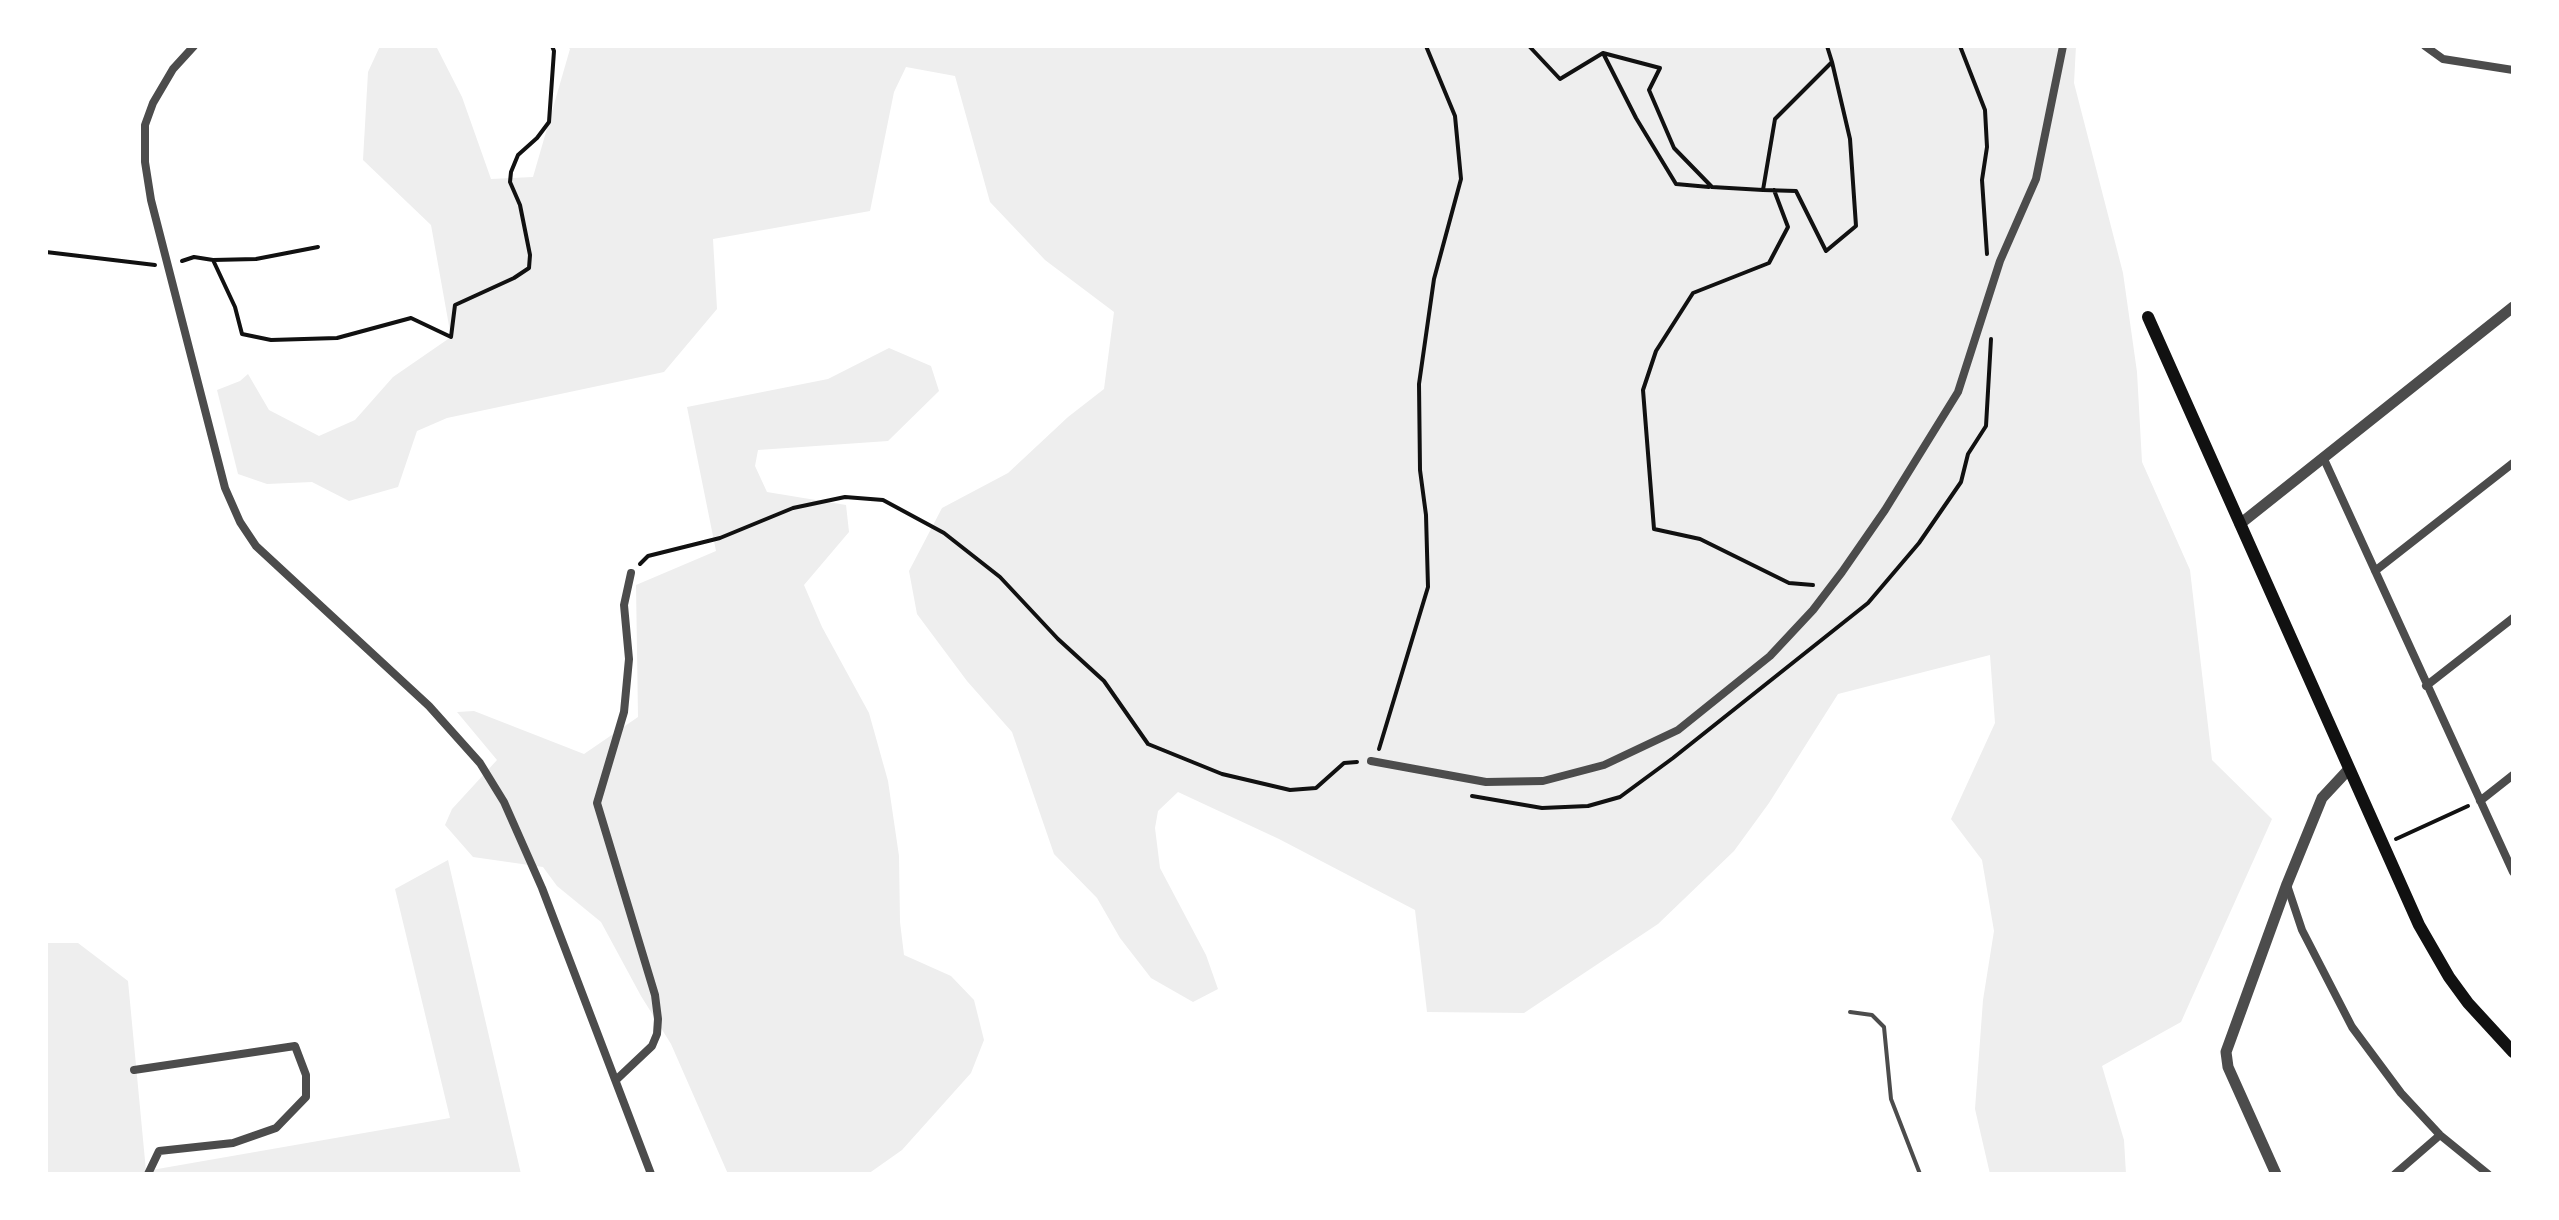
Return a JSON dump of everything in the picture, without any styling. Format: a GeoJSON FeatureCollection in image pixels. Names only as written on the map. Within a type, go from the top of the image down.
{"type":"FeatureCollection","features":[{"type":"Feature","properties":{"kind":"main road"},"geometry":{"type":"LineString","coordinates":[[2148,317],[2419,925],[2468,1003],[2513,1052]]}},
{"type":"Feature","properties":{"kind":"street"},"geometry":{"type":"LineString","coordinates":[[194,46],[164,82],[145,125],[145,162],[151,200],[220,473],[240,522],[256,546],[438,715],[480,763],[504,802],[542,888],[651,1174]]}},
{"type":"Feature","properties":{"kind":"street"},"geometry":{"type":"LineString","coordinates":[[1371,761],[1486,782],[1543,781],[1604,765],[1678,730],[1770,656],[1831,587],[1885,510],[1958,392],[2000,261],[2036,179],[2063,46]]}},
{"type":"Feature","properties":{"kind":"street"},"geometry":{"type":"LineString","coordinates":[[2425,46],[2443,59],[2513,70]]}},
{"type":"Feature","properties":{"kind":"street"},"geometry":{"type":"LineString","coordinates":[[2240,524],[2513,307]]}},
{"type":"Feature","properties":{"kind":"street"},"geometry":{"type":"LineString","coordinates":[[2323,457],[2513,872]]}},
{"type":"Feature","properties":{"kind":"street"},"geometry":{"type":"LineString","coordinates":[[2375,571],[2513,463]]}},
{"type":"Feature","properties":{"kind":"street"},"geometry":{"type":"LineString","coordinates":[[616,1080],[652,1046],[658,1019],[655,995],[597,803],[624,712],[629,659],[624,605],[631,573]]}},
{"type":"Feature","properties":{"kind":"street"},"geometry":{"type":"LineString","coordinates":[[2426,686],[2513,618]]}},
{"type":"Feature","properties":{"kind":"street"},"geometry":{"type":"LineString","coordinates":[[2276,1174],[2228,1067],[2226,1052],[2322,798],[2349,769]]}},
{"type":"Feature","properties":{"kind":"street"},"geometry":{"type":"LineString","coordinates":[[2480,801],[2513,775]]}},
{"type":"Feature","properties":{"kind":"street"},"geometry":{"type":"LineString","coordinates":[[2287,884],[2302,930],[2352,1027],[2401,1093],[2440,1135],[2488,1174]]}},
{"type":"Feature","properties":{"kind":"street"},"geometry":{"type":"LineString","coordinates":[[134,1070],[295,1046],[306,1075],[306,1097],[276,1128],[233,1143],[159,1151],[148,1174]]}},
{"type":"Feature","properties":{"kind":"street"},"geometry":{"type":"LineString","coordinates":[[2395,1174],[2440,1135]]}},
{"type":"Feature","properties":{"kind":"lane"},"geometry":{"type":"LineString","coordinates":[[1850,1012],[1872,1015],[1884,1027],[1891,1099],[1920,1174]]}},
{"type":"Feature","properties":{"kind":"path"},"geometry":{"type":"LineString","coordinates":[[213,260],[235,307],[242,334],[271,340],[337,338],[411,318],[451,337],[455,305],[529,268],[530,255],[520,205],[510,182],[511,172],[518,155],[549,122],[552,46]]}},
{"type":"Feature","properties":{"kind":"path"},"geometry":{"type":"LineString","coordinates":[[631,573],[648,556],[720,538],[793,508],[845,497],[883,500],[944,533],[1000,577],[1058,639],[1104,681],[1148,744],[1222,774],[1290,790],[1316,788],[1344,763],[1371,761],[1380,746],[1428,587],[1426,515],[1420,470],[1419,384],[1434,279],[1461,179],[1455,116],[1426,46]]}},
{"type":"Feature","properties":{"kind":"path"},"geometry":{"type":"LineString","coordinates":[[1529,46],[1560,79],[1603,53],[1660,68],[1649,90],[1674,148],[1712,187]]}},
{"type":"Feature","properties":{"kind":"path"},"geometry":{"type":"LineString","coordinates":[[1603,53],[1636,118],[1676,184],[1796,191],[1826,251],[1856,226],[1850,139],[1827,46]]}},
{"type":"Feature","properties":{"kind":"path"},"geometry":{"type":"LineString","coordinates":[[1960,46],[1985,110],[1987,147],[1982,180],[1987,256]]}},
{"type":"Feature","properties":{"kind":"path"},"geometry":{"type":"LineString","coordinates":[[1763,190],[1775,119],[1832,62]]}},
{"type":"Feature","properties":{"kind":"path"},"geometry":{"type":"LineString","coordinates":[[1774,190],[1788,227],[1769,263],[1693,293],[1656,351],[1643,390],[1654,529],[1700,539],[1789,583],[1831,587]]}},
{"type":"Feature","properties":{"kind":"path"},"geometry":{"type":"LineString","coordinates":[[46,252],[168,267],[194,257],[256,259],[318,247]]}},
{"type":"Feature","properties":{"kind":"path"},"geometry":{"type":"LineString","coordinates":[[1461,792],[1542,808],[1588,806],[1620,797],[1868,603],[1919,543],[1961,482],[1968,454],[1986,426],[1991,328]]}},
{"type":"Feature","properties":{"kind":"path"},"geometry":{"type":"LineString","coordinates":[[2383,845],[2480,801]]}},
{"type":"Feature","properties":{"kind":"shaded area"},"geometry":{"type":"Polygon","coordinates":[[[380,46],[436,46],[462,97],[491,179],[533,177],[570,49],[567,46],[2076,46],[2074,83],[2123,273],[2137,372],[2142,462],[2190,570],[2212,760],[2272,819],[2181,1022],[2102,1066],[2124,1140],[2126,1174],[1990,1174],[1975,1109],[1983,1000],[1994,931],[1982,860],[1951,819],[1995,723],[1990,655],[1838,694],[1769,803],[1734,851],[1658,924],[1524,1013],[1427,1012],[1415,910],[1279,839],[1178,792],[1158,811],[1155,828],[1160,868],[1206,955],[1218,989],[1193,1002],[1151,978],[1120,938],[1097,898],[1054,854],[1012,732],[967,681],[917,614],[909,571],[942,508],[1008,473],[1068,417],[1104,389],[1114,312],[1045,260],[990,202],[955,76],[906,67],[894,92],[870,211],[713,239],[717,309],[664,372],[447,418],[417,431],[398,487],[349,501],[312,482],[267,484],[238,474],[217,390],[240,381],[248,374],[269,410],[319,436],[355,420],[393,377],[451,337],[431,225],[363,160],[368,72],[380,46]]]}},
{"type":"Feature","properties":{"kind":"shaded area"},"geometry":{"type":"Polygon","coordinates":[[[889,348],[931,366],[939,391],[888,441],[758,450],[755,466],[767,492],[846,505],[849,532],[804,585],[822,627],[869,713],[888,781],[899,856],[904,955],[951,976],[974,1000],[984,1040],[971,1073],[902,1150],[868,1174],[728,1174],[671,1044],[601,922],[557,886],[543,867],[473,857],[445,825],[452,809],[497,760],[457,712],[474,711],[584,754],[638,717],[636,585],[716,551],[687,407],[828,379],[889,348]]]}},
{"type":"Feature","properties":{"kind":"shaded area"},"geometry":{"type":"Polygon","coordinates":[[[448,860],[521,1174],[46,1174],[46,943],[78,943],[128,981],[146,1171],[450,1118],[395,889],[448,860]]]}}]}
